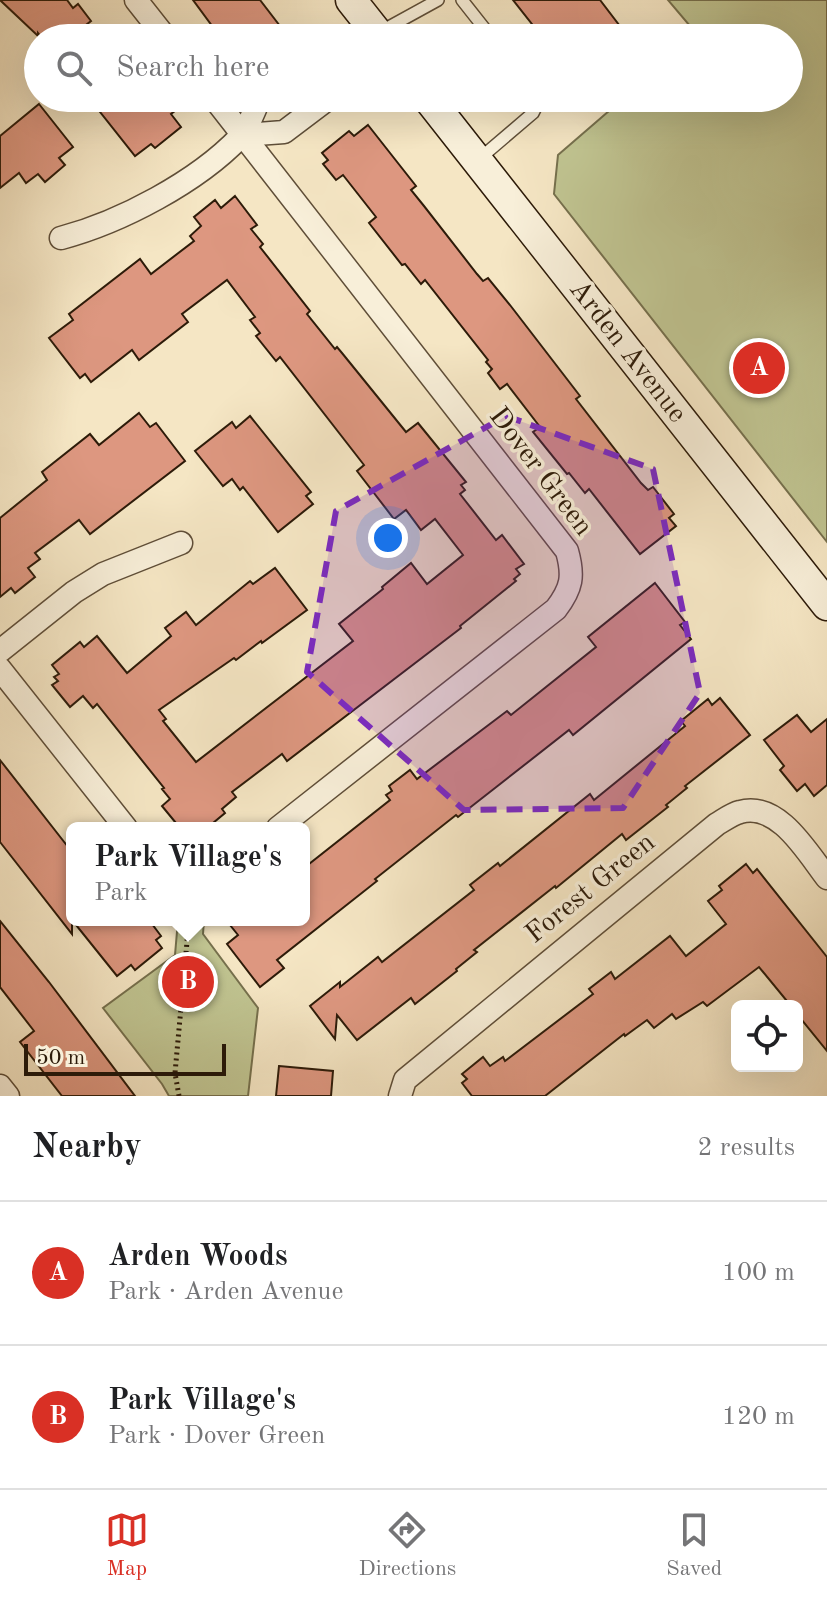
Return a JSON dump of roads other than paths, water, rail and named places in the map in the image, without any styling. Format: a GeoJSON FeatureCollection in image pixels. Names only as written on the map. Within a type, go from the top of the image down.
{"type":"FeatureCollection","features":[{"type":"Feature","properties":{"kind":"street"},"geometry":{"type":"LineString","coordinates":[[136,0],[155,24]]}},
{"type":"Feature","properties":{"kind":"street"},"geometry":{"type":"LineString","coordinates":[[351,0],[366,24]]}},
{"type":"Feature","properties":{"kind":"street","name":"Dover Green"},"geometry":{"type":"LineString","coordinates":[[225,112],[567,551],[571,566],[571,581],[566,596],[556,609],[286,822]]}},
{"type":"Feature","properties":{"kind":"street"},"geometry":{"type":"LineString","coordinates":[[61,238],[126,214],[168,192],[204,168],[243,135],[254,112]]}},
{"type":"Feature","properties":{"kind":"street"},"geometry":{"type":"LineString","coordinates":[[243,135],[284,132],[310,112]]}},
{"type":"Feature","properties":{"kind":"street","name":"Arden Avenue"},"geometry":{"type":"LineString","coordinates":[[439,112],[827,605]]}},
{"type":"Feature","properties":{"kind":"street"},"geometry":{"type":"LineString","coordinates":[[0,651],[74,592],[103,574],[181,543]]}},
{"type":"Feature","properties":{"kind":"street"},"geometry":{"type":"LineString","coordinates":[[0,669],[121,822]]}},
{"type":"Feature","properties":{"kind":"street","name":"Forest Green"},"geometry":{"type":"LineString","coordinates":[[400,1096],[405,1080],[717,824],[738,812],[756,810],[775,817],[791,832],[827,878]]}},
{"type":"Feature","properties":{"kind":"street"},"geometry":{"type":"LineString","coordinates":[[0,1086],[8,1096]]}},
{"type":"Feature","properties":{"kind":"lane"},"geometry":{"type":"LineString","coordinates":[[396,24],[438,0]]}},
{"type":"Feature","properties":{"kind":"lane"},"geometry":{"type":"LineString","coordinates":[[462,0],[481,24]]}},
{"type":"Feature","properties":{"kind":"lane"},"geometry":{"type":"LineString","coordinates":[[477,161],[534,112]]}},
{"type":"Feature","properties":{"kind":"place","name":"Arden Woods"},"geometry":{"type":"Point","coordinates":[759,368]}},
{"type":"Feature","properties":{"kind":"place","name":"Park Village's"},"geometry":{"type":"Point","coordinates":[188,982]}}]}
